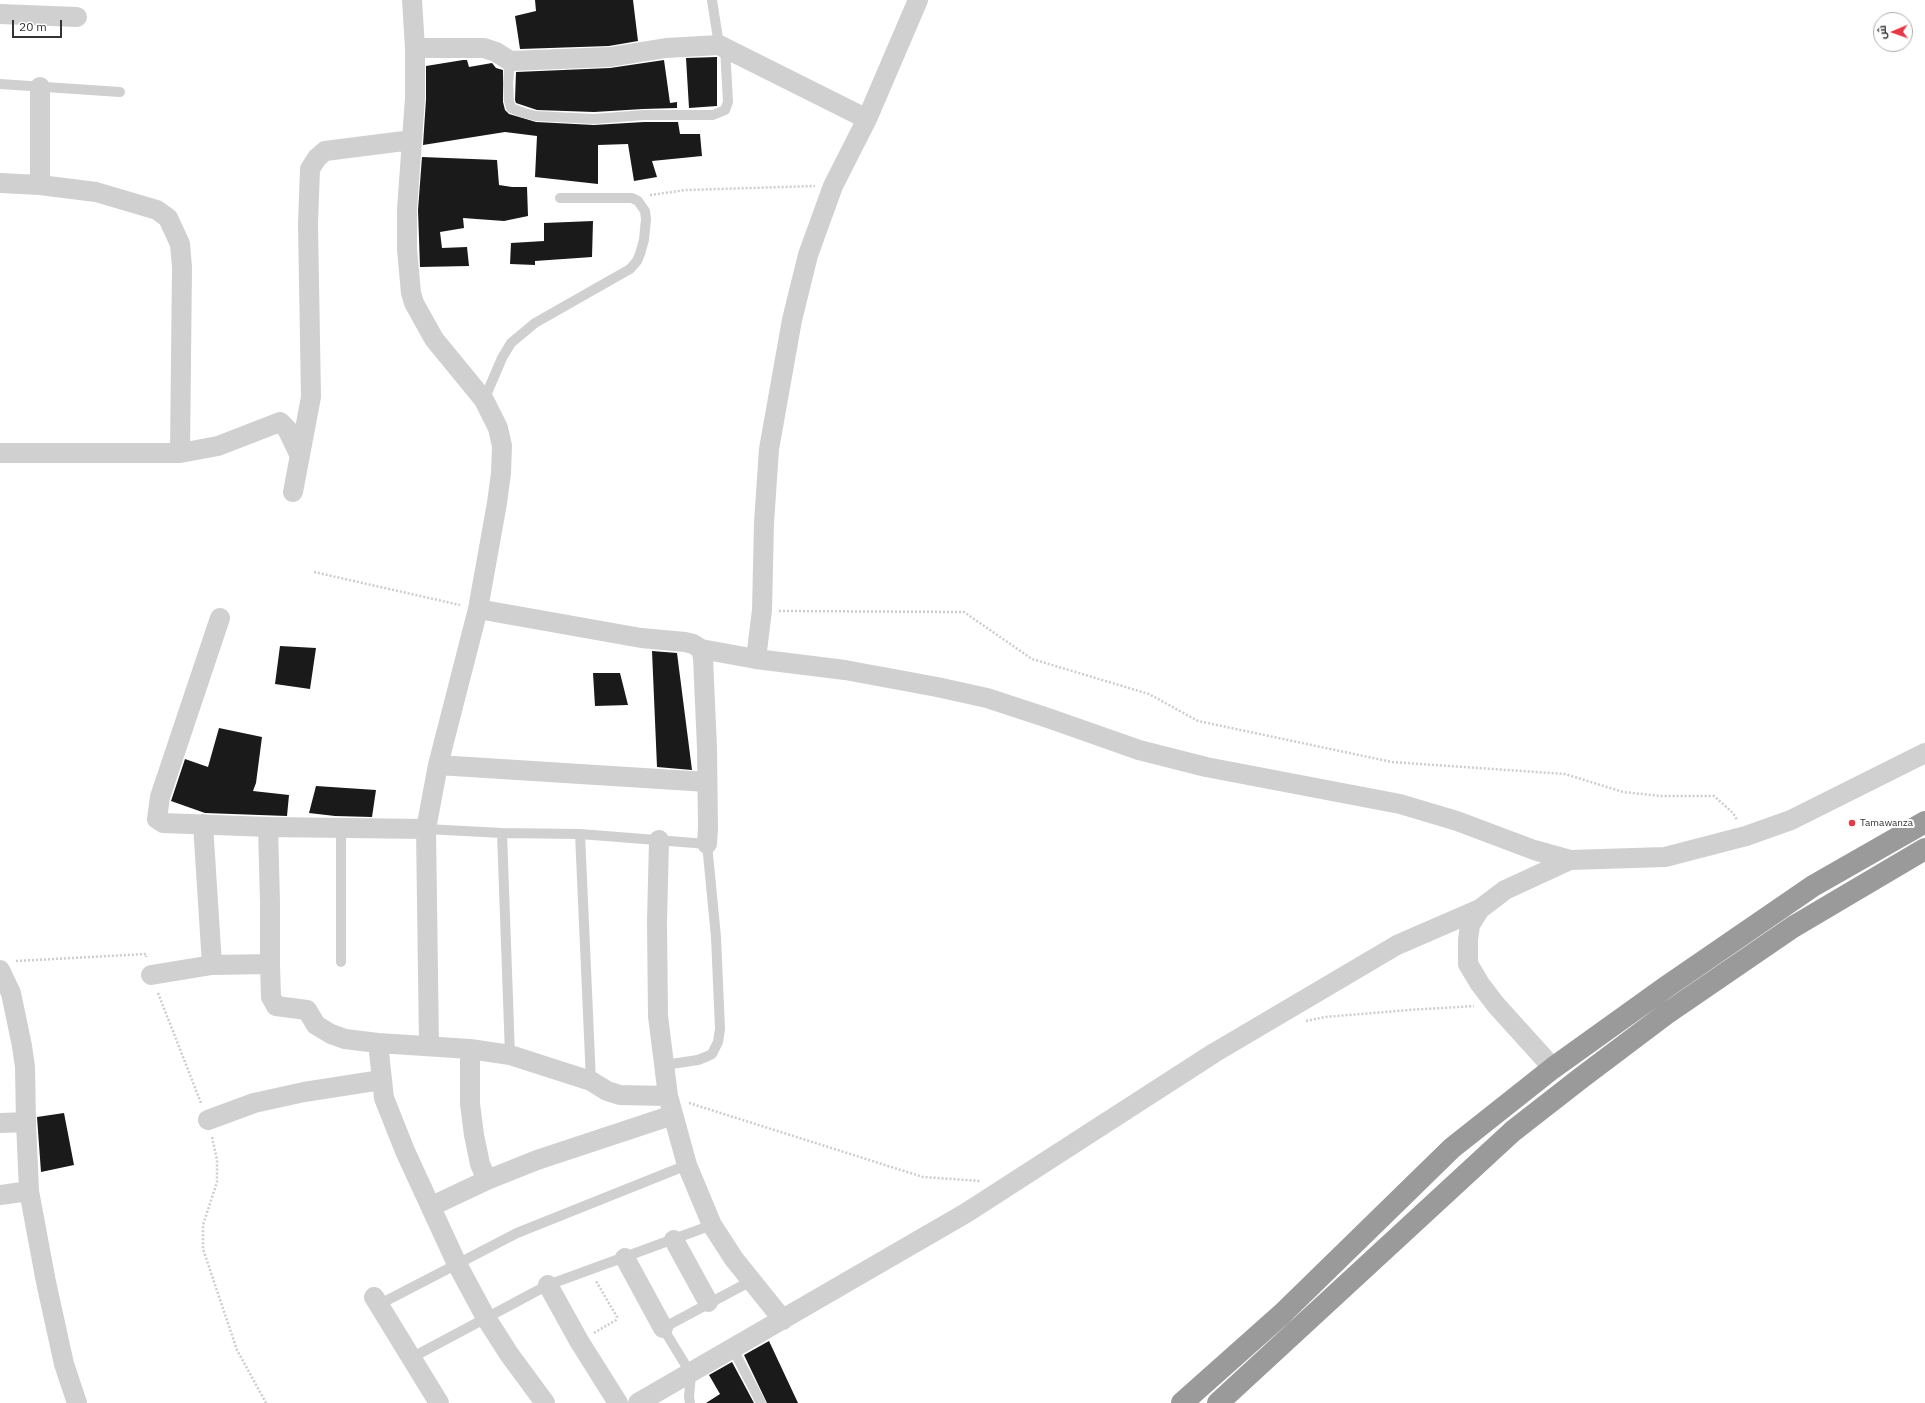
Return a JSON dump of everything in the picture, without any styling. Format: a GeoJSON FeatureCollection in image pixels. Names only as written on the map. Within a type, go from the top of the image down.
{"type":"FeatureCollection","features":[{"type":"Feature","properties":{"kind":"highway"},"geometry":{"type":"LineString","coordinates":[[1182,1403],[1282,1314],[1452,1148],[1553,1068],[1666,987],[1813,886],[1925,822]]}},
{"type":"Feature","properties":{"kind":"highway"},"geometry":{"type":"LineString","coordinates":[[1218,1403],[1513,1132],[1581,1078],[1666,1014],[1793,927],[1925,849]]}},
{"type":"Feature","properties":{"kind":"street"},"geometry":{"type":"LineString","coordinates":[[412,0],[415,48],[415,98],[407,210],[407,249],[410,293],[414,304],[434,339],[484,400],[498,428],[502,446],[501,473],[478,609],[438,765],[426,829],[429,1046]]}},
{"type":"Feature","properties":{"kind":"street"},"geometry":{"type":"LineString","coordinates":[[756,659],[762,610],[764,523],[769,449],[792,320],[808,255],[833,186],[867,119],[918,0]]}},
{"type":"Feature","properties":{"kind":"street"},"geometry":{"type":"LineString","coordinates":[[0,14],[76,17]]}},
{"type":"Feature","properties":{"kind":"street"},"geometry":{"type":"LineString","coordinates":[[415,48],[484,48],[496,52],[510,61],[610,57],[666,48],[722,46],[867,119]]}},
{"type":"Feature","properties":{"kind":"street"},"geometry":{"type":"LineString","coordinates":[[40,87],[40,185]]}},
{"type":"Feature","properties":{"kind":"street"},"geometry":{"type":"LineString","coordinates":[[293,492],[311,396],[308,224],[310,169],[317,158],[325,151],[412,140]]}},
{"type":"Feature","properties":{"kind":"street"},"geometry":{"type":"LineString","coordinates":[[0,183],[40,185],[96,192],[157,210],[168,218],[180,244],[182,267],[180,453]]}},
{"type":"Feature","properties":{"kind":"street"},"geometry":{"type":"LineString","coordinates":[[0,453],[180,453],[218,446],[280,422],[287,429],[299,454]]}},
{"type":"Feature","properties":{"kind":"street"},"geometry":{"type":"LineString","coordinates":[[478,609],[641,638],[685,642],[693,644],[701,649],[756,659],[845,670],[987,698],[1139,750],[1206,767],[1400,804],[1457,821],[1534,850],[1570,860],[1666,857],[1746,836],[1791,820],[1925,753]]}},
{"type":"Feature","properties":{"kind":"street"},"geometry":{"type":"LineString","coordinates":[[220,618],[160,797],[156,816],[158,822],[341,829],[426,829]]}},
{"type":"Feature","properties":{"kind":"street"},"geometry":{"type":"LineString","coordinates":[[701,649],[705,690],[708,828],[707,844]]}},
{"type":"Feature","properties":{"kind":"street"},"geometry":{"type":"LineString","coordinates":[[438,765],[707,782]]}},
{"type":"Feature","properties":{"kind":"street"},"geometry":{"type":"LineString","coordinates":[[203,824],[212,965]]}},
{"type":"Feature","properties":{"kind":"street"},"geometry":{"type":"LineString","coordinates":[[268,827],[271,997],[276,1006],[307,1010],[316,1025],[331,1034],[345,1039],[378,1043],[470,1049],[510,1055],[591,1081],[607,1091],[670,1105]]}},
{"type":"Feature","properties":{"kind":"street"},"geometry":{"type":"LineString","coordinates":[[659,840],[657,922],[658,1016],[670,1105],[687,1165],[712,1225],[734,1259],[783,1320]]}},
{"type":"Feature","properties":{"kind":"street"},"geometry":{"type":"LineString","coordinates":[[638,1403],[691,1374],[733,1348],[966,1213],[1238,1038],[1397,945],[1480,908],[1505,890],[1570,860]]}},
{"type":"Feature","properties":{"kind":"street"},"geometry":{"type":"LineString","coordinates":[[1480,908],[1470,925],[1468,940],[1468,964],[1480,984],[1496,1005],[1553,1068]]}},
{"type":"Feature","properties":{"kind":"street"},"geometry":{"type":"LineString","coordinates":[[151,975],[212,965],[270,964]]}},
{"type":"Feature","properties":{"kind":"street"},"geometry":{"type":"LineString","coordinates":[[8,966],[11,994],[25,1067],[29,1191],[46,1282],[64,1364],[76,1403]]}},
{"type":"Feature","properties":{"kind":"street"},"geometry":{"type":"LineString","coordinates":[[378,1043],[384,1098],[392,1120],[457,1264],[486,1318],[509,1354],[545,1403]]}},
{"type":"Feature","properties":{"kind":"street"},"geometry":{"type":"LineString","coordinates":[[470,1049],[470,1104],[474,1135],[480,1164],[487,1180]]}},
{"type":"Feature","properties":{"kind":"street"},"geometry":{"type":"LineString","coordinates":[[208,1120],[254,1103],[304,1092],[381,1080]]}},
{"type":"Feature","properties":{"kind":"street"},"geometry":{"type":"LineString","coordinates":[[432,1206],[487,1180],[574,1147],[670,1105]]}},
{"type":"Feature","properties":{"kind":"street"},"geometry":{"type":"LineString","coordinates":[[0,1123],[26,1122]]}},
{"type":"Feature","properties":{"kind":"street"},"geometry":{"type":"LineString","coordinates":[[0,1195],[29,1191]]}},
{"type":"Feature","properties":{"kind":"street"},"geometry":{"type":"LineString","coordinates":[[674,1240],[708,1302]]}},
{"type":"Feature","properties":{"kind":"street"},"geometry":{"type":"LineString","coordinates":[[625,1258],[663,1328]]}},
{"type":"Feature","properties":{"kind":"street"},"geometry":{"type":"LineString","coordinates":[[548,1285],[579,1341],[618,1403]]}},
{"type":"Feature","properties":{"kind":"street"},"geometry":{"type":"LineString","coordinates":[[376,1301],[439,1403]]}},
{"type":"Feature","properties":{"kind":"lane"},"geometry":{"type":"LineString","coordinates":[[510,61],[508,83],[511,108],[536,116],[594,119],[644,115],[701,116],[720,113],[727,107],[728,85],[722,46],[712,0]]}},
{"type":"Feature","properties":{"kind":"lane"},"geometry":{"type":"LineString","coordinates":[[0,84],[120,92]]}},
{"type":"Feature","properties":{"kind":"lane"},"geometry":{"type":"LineString","coordinates":[[484,400],[502,358],[511,343],[535,323],[630,268],[637,261],[644,240],[645,211],[642,205],[632,198],[560,198]]}},
{"type":"Feature","properties":{"kind":"lane"},"geometry":{"type":"LineString","coordinates":[[341,829],[341,962]]}},
{"type":"Feature","properties":{"kind":"lane"},"geometry":{"type":"LineString","coordinates":[[426,829],[502,833],[580,834],[707,844],[716,937],[720,1029],[718,1042],[712,1054],[708,1056],[698,1060],[664,1065]]}},
{"type":"Feature","properties":{"kind":"lane"},"geometry":{"type":"LineString","coordinates":[[502,833],[510,1055]]}},
{"type":"Feature","properties":{"kind":"lane"},"geometry":{"type":"LineString","coordinates":[[580,834],[591,1081]]}},
{"type":"Feature","properties":{"kind":"lane"},"geometry":{"type":"LineString","coordinates":[[376,1301],[457,1264],[517,1233],[687,1165]]}},
{"type":"Feature","properties":{"kind":"lane"},"geometry":{"type":"LineString","coordinates":[[411,1358],[548,1285],[712,1225]]}},
{"type":"Feature","properties":{"kind":"lane"},"geometry":{"type":"LineString","coordinates":[[690,1403],[689,1397],[691,1374],[663,1328],[708,1302],[751,1280]]}},
{"type":"Feature","properties":{"kind":"lane"},"geometry":{"type":"LineString","coordinates":[[733,1348],[761,1403]]}},
{"type":"Feature","properties":{"kind":"path"},"geometry":{"type":"LineString","coordinates":[[632,198],[686,190],[833,186]]}},
{"type":"Feature","properties":{"kind":"path"},"geometry":{"type":"LineString","coordinates":[[314,572],[478,609]]}},
{"type":"Feature","properties":{"kind":"path"},"geometry":{"type":"LineString","coordinates":[[762,610],[964,612],[1032,658],[1149,694],[1198,721],[1392,762],[1565,774],[1624,792],[1661,796],[1714,796],[1733,813],[1746,836]]}},
{"type":"Feature","properties":{"kind":"path"},"geometry":{"type":"LineString","coordinates":[[8,966],[146,954],[151,975],[208,1120],[217,1160],[217,1182],[203,1224],[203,1250],[237,1350],[266,1403]]}},
{"type":"Feature","properties":{"kind":"path"},"geometry":{"type":"LineString","coordinates":[[1303,1022],[1325,1017],[1496,1005]]}},
{"type":"Feature","properties":{"kind":"path"},"geometry":{"type":"LineString","coordinates":[[670,1105],[923,1177],[982,1181]]}},
{"type":"Feature","properties":{"kind":"path"},"geometry":{"type":"LineString","coordinates":[[579,1341],[616,1320],[617,1317],[589,1271]]}},
{"type":"Feature","properties":{"kind":"building"},"geometry":{"type":"Polygon","coordinates":[[[535,0],[633,0],[638,41],[609,46],[520,49],[515,16],[536,11],[535,0]]]}},
{"type":"Feature","properties":{"kind":"building"},"geometry":{"type":"Polygon","coordinates":[[[717,57],[717,106],[689,108],[686,58],[717,57]]]}},
{"type":"Feature","properties":{"kind":"building"},"geometry":{"type":"Polygon","coordinates":[[[467,60],[469,67],[492,63],[496,68],[503,70],[503,102],[505,110],[509,114],[536,122],[594,125],[644,122],[678,122],[680,134],[700,134],[702,156],[652,161],[657,177],[634,181],[628,144],[598,145],[598,184],[535,177],[537,136],[505,132],[423,145],[426,99],[426,66],[467,60]]]}},
{"type":"Feature","properties":{"kind":"building"},"geometry":{"type":"Polygon","coordinates":[[[664,60],[670,103],[677,102],[677,108],[594,112],[537,110],[516,103],[515,100],[516,72],[610,68],[664,60]]]}},
{"type":"Feature","properties":{"kind":"building"},"geometry":{"type":"Polygon","coordinates":[[[422,157],[497,160],[499,185],[527,187],[528,216],[504,221],[463,218],[464,228],[440,232],[442,248],[467,247],[469,266],[420,267],[418,210],[422,157]]]}},
{"type":"Feature","properties":{"kind":"building"},"geometry":{"type":"Polygon","coordinates":[[[593,221],[592,257],[535,261],[535,265],[510,264],[511,243],[544,241],[544,223],[593,221]]]}},
{"type":"Feature","properties":{"kind":"building"},"geometry":{"type":"Polygon","coordinates":[[[280,646],[316,648],[310,689],[275,684],[280,646]]]}},
{"type":"Feature","properties":{"kind":"building"},"geometry":{"type":"Polygon","coordinates":[[[652,651],[677,653],[692,770],[657,767],[652,651]]]}},
{"type":"Feature","properties":{"kind":"building"},"geometry":{"type":"Polygon","coordinates":[[[593,673],[620,673],[628,705],[595,706],[593,673]]]}},
{"type":"Feature","properties":{"kind":"building"},"geometry":{"type":"Polygon","coordinates":[[[219,728],[262,737],[256,783],[253,791],[289,795],[287,816],[205,813],[171,801],[185,759],[208,767],[219,728]]]}},
{"type":"Feature","properties":{"kind":"building"},"geometry":{"type":"Polygon","coordinates":[[[316,786],[376,790],[372,817],[335,816],[309,813],[316,786]]]}},
{"type":"Feature","properties":{"kind":"building"},"geometry":{"type":"Polygon","coordinates":[[[64,1113],[74,1165],[41,1172],[37,1117],[64,1113]]]}},
{"type":"Feature","properties":{"kind":"building"},"geometry":{"type":"Polygon","coordinates":[[[769,1341],[798,1403],[767,1403],[744,1355],[769,1341]]]}},
{"type":"Feature","properties":{"kind":"building"},"geometry":{"type":"Polygon","coordinates":[[[732,1362],[754,1403],[706,1403],[720,1394],[709,1375],[732,1362]]]}},
{"type":"Feature","properties":{"kind":"place","name":"Tamawanza"},"geometry":{"type":"Point","coordinates":[1852,823]}}]}
